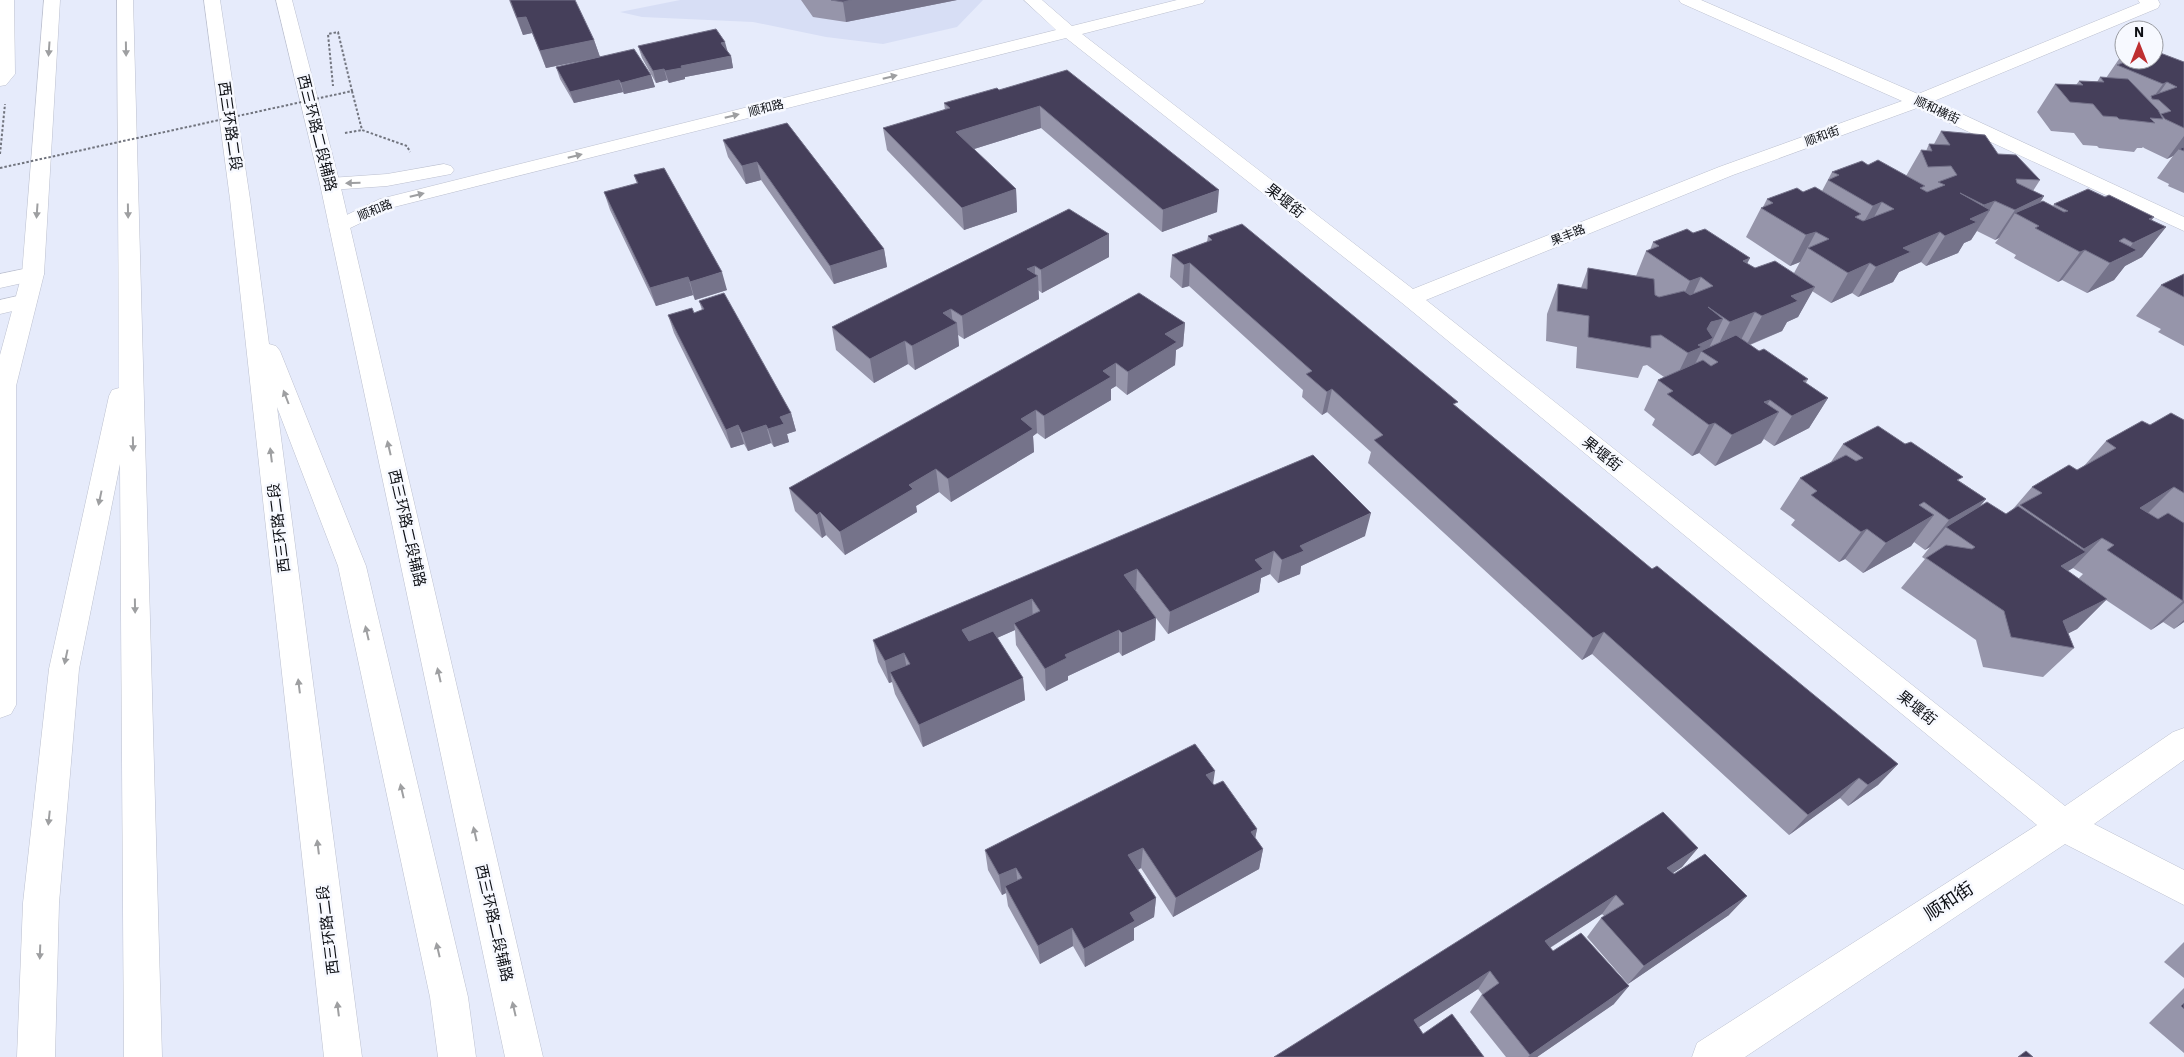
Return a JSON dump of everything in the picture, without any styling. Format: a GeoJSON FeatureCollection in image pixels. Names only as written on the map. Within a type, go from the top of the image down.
{"type":"FeatureCollection","features":[{"type":"Feature","properties":{"kind":"main road"},"geometry":{"type":"LineString","coordinates":[[0,81],[6,74],[6,0]]}},
{"type":"Feature","properties":{"kind":"main road"},"geometry":{"type":"LineString","coordinates":[[0,705],[4,386],[33,274],[52,0]]}},
{"type":"Feature","properties":{"kind":"main road"},"geometry":{"type":"LineString","coordinates":[[125,0],[143,1057]]}},
{"type":"Feature","properties":{"kind":"main road","name":"西三环路二段"},"geometry":{"type":"LineString","coordinates":[[212,0],[240,199],[343,1057]]}},
{"type":"Feature","properties":{"kind":"main road","name":"西三环路二段辅路"},"geometry":{"type":"LineString","coordinates":[[284,0],[330,184],[524,1057]]}},
{"type":"Feature","properties":{"kind":"main road","name":"果堰街"},"geometry":{"type":"LineString","coordinates":[[1032,0],[1060,26],[1410,298],[2064,826],[2184,888]]}},
{"type":"Feature","properties":{"kind":"main road","name":"顺和路"},"geometry":{"type":"LineString","coordinates":[[339,226],[387,203],[1060,26],[1132,0]]}},
{"type":"Feature","properties":{"kind":"main road","name":"顺和路"},"geometry":{"type":"LineString","coordinates":[[800,81],[1060,26],[1197,0]]}},
{"type":"Feature","properties":{"kind":"main road","name":"顺和横街"},"geometry":{"type":"LineString","coordinates":[[1687,0],[1918,101],[2184,225]]}},
{"type":"Feature","properties":{"kind":"main road","name":"顺和街"},"geometry":{"type":"LineString","coordinates":[[1726,172],[1918,101],[2152,4],[2146,0]]}},
{"type":"Feature","properties":{"kind":"main road","name":"顺和路"},"geometry":{"type":"LineString","coordinates":[[330,184],[376,183],[413,177],[462,165]]}},
{"type":"Feature","properties":{"kind":"main road","name":"果丰路"},"geometry":{"type":"LineString","coordinates":[[1410,298],[1726,172]]}},
{"type":"Feature","properties":{"kind":"main road"},"geometry":{"type":"LineString","coordinates":[[0,282],[33,274]]}},
{"type":"Feature","properties":{"kind":"main road"},"geometry":{"type":"LineString","coordinates":[[0,307],[26,301]]}},
{"type":"Feature","properties":{"kind":"main road"},"geometry":{"type":"LineString","coordinates":[[254,314],[352,566],[449,997],[457,1057]]}},
{"type":"Feature","properties":{"kind":"main road"},"geometry":{"type":"LineString","coordinates":[[36,1057],[41,904],[64,669],[131,347]]}},
{"type":"Feature","properties":{"kind":"main road","name":"顺和街"},"geometry":{"type":"LineString","coordinates":[[1711,1057],[2064,826],[2184,742]]}},
{"type":"Feature","properties":{"kind":"path"},"geometry":{"type":"LineString","coordinates":[[333,86],[328,34],[338,32],[362,130],[407,146],[411,155]]}},
{"type":"Feature","properties":{"kind":"path"},"geometry":{"type":"LineString","coordinates":[[0,168],[352,90]]}},
{"type":"Feature","properties":{"kind":"path"},"geometry":{"type":"LineString","coordinates":[[0,103],[5,102],[0,154]]}},
{"type":"Feature","properties":{"kind":"shaded area"},"geometry":{"type":"Polygon","coordinates":[[[680,0],[983,0],[957,27],[883,44],[826,37],[753,22],[642,17],[620,12],[680,0]]]}},
{"type":"Feature","properties":{"kind":"building"},"geometry":{"type":"Polygon","coordinates":[[[510,0],[575,0],[594,40],[540,51],[526,17],[517,18],[510,0]]]}},
{"type":"Feature","properties":{"kind":"building"},"geometry":{"type":"Polygon","coordinates":[[[831,0],[852,0],[843,2],[831,0]]]}},
{"type":"Feature","properties":{"kind":"building"},"geometry":{"type":"Polygon","coordinates":[[[716,29],[725,42],[721,43],[731,56],[681,66],[682,68],[653,71],[638,46],[716,29]]]}},
{"type":"Feature","properties":{"kind":"building"},"geometry":{"type":"Polygon","coordinates":[[[634,49],[651,75],[621,83],[619,80],[570,92],[556,67],[634,49]]]}},
{"type":"Feature","properties":{"kind":"building"},"geometry":{"type":"Polygon","coordinates":[[[2164,55],[2184,62],[2184,128],[2165,119],[2161,114],[2171,111],[2159,100],[2152,99],[2151,96],[2177,87],[2167,82],[2163,84],[2129,70],[2164,70],[2164,55]]]}},
{"type":"Feature","properties":{"kind":"building"},"geometry":{"type":"Polygon","coordinates":[[[1067,70],[1219,190],[1163,210],[1040,106],[956,132],[1016,189],[962,208],[883,128],[950,108],[944,103],[997,88],[999,90],[1067,70]]]}},
{"type":"Feature","properties":{"kind":"building"},"geometry":{"type":"Polygon","coordinates":[[[2100,77],[2128,79],[2158,110],[2163,119],[2150,118],[2155,123],[2103,116],[2093,104],[2070,102],[2055,84],[2083,85],[2079,81],[2104,82],[2100,77]]]}},
{"type":"Feature","properties":{"kind":"building"},"geometry":{"type":"Polygon","coordinates":[[[787,123],[884,249],[830,266],[757,162],[742,166],[723,140],[787,123]]]}},
{"type":"Feature","properties":{"kind":"building"},"geometry":{"type":"Polygon","coordinates":[[[1941,131],[1985,135],[1998,154],[2016,155],[2040,180],[2016,179],[2017,183],[2044,196],[2015,210],[1995,201],[1984,205],[1960,193],[1990,210],[1970,219],[1977,222],[1945,236],[1940,232],[1903,248],[1911,252],[1876,267],[1870,263],[1848,273],[1808,248],[1829,239],[1816,232],[1806,235],[1761,208],[1773,203],[1767,199],[1797,188],[1803,192],[1815,187],[1861,214],[1855,217],[1863,221],[1894,209],[1882,202],[1873,206],[1828,180],[1839,175],[1832,172],[1862,161],[1868,165],[1878,160],[1925,186],[1920,188],[1927,192],[1945,185],[1938,182],[1957,175],[1951,166],[1928,167],[1921,150],[1932,151],[1929,144],[1950,145],[1941,131]]]}},
{"type":"Feature","properties":{"kind":"building"},"geometry":{"type":"Polygon","coordinates":[[[664,168],[722,272],[690,282],[688,277],[650,288],[604,192],[638,183],[634,175],[664,168]]]}},
{"type":"Feature","properties":{"kind":"building"},"geometry":{"type":"Polygon","coordinates":[[[2088,189],[2105,197],[2109,195],[2154,217],[2149,219],[2166,227],[2133,243],[2124,238],[2119,241],[2137,250],[2110,263],[2085,250],[2080,252],[2035,228],[2039,226],[2015,213],[2043,201],[2064,212],[2068,211],[2054,204],[2088,189]]]}},
{"type":"Feature","properties":{"kind":"building"},"geometry":{"type":"Polygon","coordinates":[[[1069,209],[1109,234],[1041,270],[1035,266],[1027,269],[1038,276],[962,316],[951,309],[943,313],[957,323],[912,346],[905,341],[870,359],[832,327],[1069,209]]]}},
{"type":"Feature","properties":{"kind":"building"},"geometry":{"type":"Polygon","coordinates":[[[1242,224],[1458,402],[1453,404],[1652,569],[1657,566],[1898,764],[1868,785],[1859,778],[1808,815],[1604,632],[1593,638],[1374,440],[1383,435],[1332,389],[1327,392],[1306,374],[1312,371],[1190,263],[1184,265],[1172,255],[1212,240],[1208,236],[1242,224]]]}},
{"type":"Feature","properties":{"kind":"building"},"geometry":{"type":"Polygon","coordinates":[[[1687,229],[1693,233],[1705,229],[1750,258],[1743,261],[1755,268],[1775,261],[1815,287],[1791,296],[1798,301],[1762,316],[1755,312],[1730,322],[1708,307],[1723,319],[1711,322],[1707,329],[1713,338],[1698,345],[1702,347],[1688,353],[1661,335],[1651,336],[1651,348],[1588,337],[1589,316],[1557,311],[1558,284],[1587,289],[1588,268],[1654,279],[1655,295],[1659,297],[1684,291],[1690,295],[1713,286],[1701,277],[1690,281],[1646,251],[1659,246],[1653,242],[1687,229]]]}},
{"type":"Feature","properties":{"kind":"building"},"geometry":{"type":"Polygon","coordinates":[[[2184,274],[2184,297],[2161,285],[2184,274]]]}},
{"type":"Feature","properties":{"kind":"building"},"geometry":{"type":"Polygon","coordinates":[[[724,293],[791,413],[780,417],[784,424],[768,429],[766,425],[742,433],[738,425],[726,430],[668,315],[692,308],[694,313],[704,309],[699,301],[724,293]]]}},
{"type":"Feature","properties":{"kind":"building"},"geometry":{"type":"Polygon","coordinates":[[[1139,293],[1185,323],[1165,334],[1177,342],[1128,372],[1116,363],[1103,371],[1111,377],[1044,416],[1036,410],[1021,419],[1033,429],[948,479],[936,469],[909,485],[913,489],[840,532],[820,512],[817,515],[789,488],[1139,293]]]}},
{"type":"Feature","properties":{"kind":"building"},"geometry":{"type":"Polygon","coordinates":[[[1736,335],[1759,351],[1764,349],[1808,379],[1803,381],[1828,398],[1792,416],[1770,400],[1764,402],[1779,412],[1732,435],[1715,423],[1709,425],[1667,394],[1673,391],[1658,380],[1703,360],[1711,366],[1718,362],[1701,351],[1736,335]]]}},
{"type":"Feature","properties":{"kind":"building"},"geometry":{"type":"Polygon","coordinates":[[[2171,413],[2184,420],[2184,493],[2174,487],[2140,508],[2158,519],[2168,513],[2184,523],[2183,601],[2107,550],[2114,545],[2102,538],[2084,549],[2020,505],[2042,493],[2032,487],[2069,465],[2077,470],[2116,448],[2106,441],[2142,421],[2150,425],[2171,413]]]}},
{"type":"Feature","properties":{"kind":"building"},"geometry":{"type":"Polygon","coordinates":[[[1878,426],[1905,444],[1911,442],[1963,477],[1957,480],[1986,499],[1949,520],[1924,502],[1919,505],[1934,515],[1886,543],[1867,529],[1861,532],[1811,495],[1817,491],[1800,478],[1846,455],[1856,461],[1863,458],[1843,444],[1878,426]]]}},
{"type":"Feature","properties":{"kind":"building"},"geometry":{"type":"Polygon","coordinates":[[[1313,455],[1371,513],[1300,546],[1304,551],[1282,560],[1274,551],[1255,560],[1263,569],[1170,612],[1137,569],[1124,575],[1156,618],[1122,633],[1119,630],[1065,655],[1067,658],[1045,669],[1014,623],[1040,611],[1032,599],[962,630],[969,641],[993,631],[1023,678],[919,725],[890,672],[910,664],[904,653],[885,661],[873,640],[1313,455]]]}},
{"type":"Feature","properties":{"kind":"building"},"geometry":{"type":"Polygon","coordinates":[[[1987,502],[2006,514],[2018,506],[2086,552],[2061,566],[2107,599],[2063,621],[2074,648],[2011,637],[2004,611],[1926,558],[1946,545],[1972,549],[1975,547],[1946,527],[1987,502]]]}},
{"type":"Feature","properties":{"kind":"building"},"geometry":{"type":"Polygon","coordinates":[[[1195,744],[1215,771],[1206,775],[1214,785],[1223,781],[1257,829],[1251,832],[1263,849],[1176,898],[1143,848],[1128,855],[1156,898],[1130,913],[1135,921],[1084,949],[1072,928],[1038,946],[1005,886],[1022,878],[1016,868],[999,875],[985,850],[1195,744]]]}},
{"type":"Feature","properties":{"kind":"building"},"geometry":{"type":"Polygon","coordinates":[[[1663,812],[1698,848],[1667,868],[1674,874],[1705,854],[1747,896],[1644,966],[1601,918],[1624,904],[1616,895],[1545,941],[1553,951],[1581,933],[1629,986],[1530,1055],[1482,995],[1499,983],[1490,971],[1414,1020],[1423,1034],[1452,1014],[1484,1057],[1274,1057],[1663,812]]]}},
{"type":"Feature","properties":{"kind":"building"},"geometry":{"type":"Polygon","coordinates":[[[2026,1051],[2033,1057],[2018,1057],[2026,1051]]]}}]}
